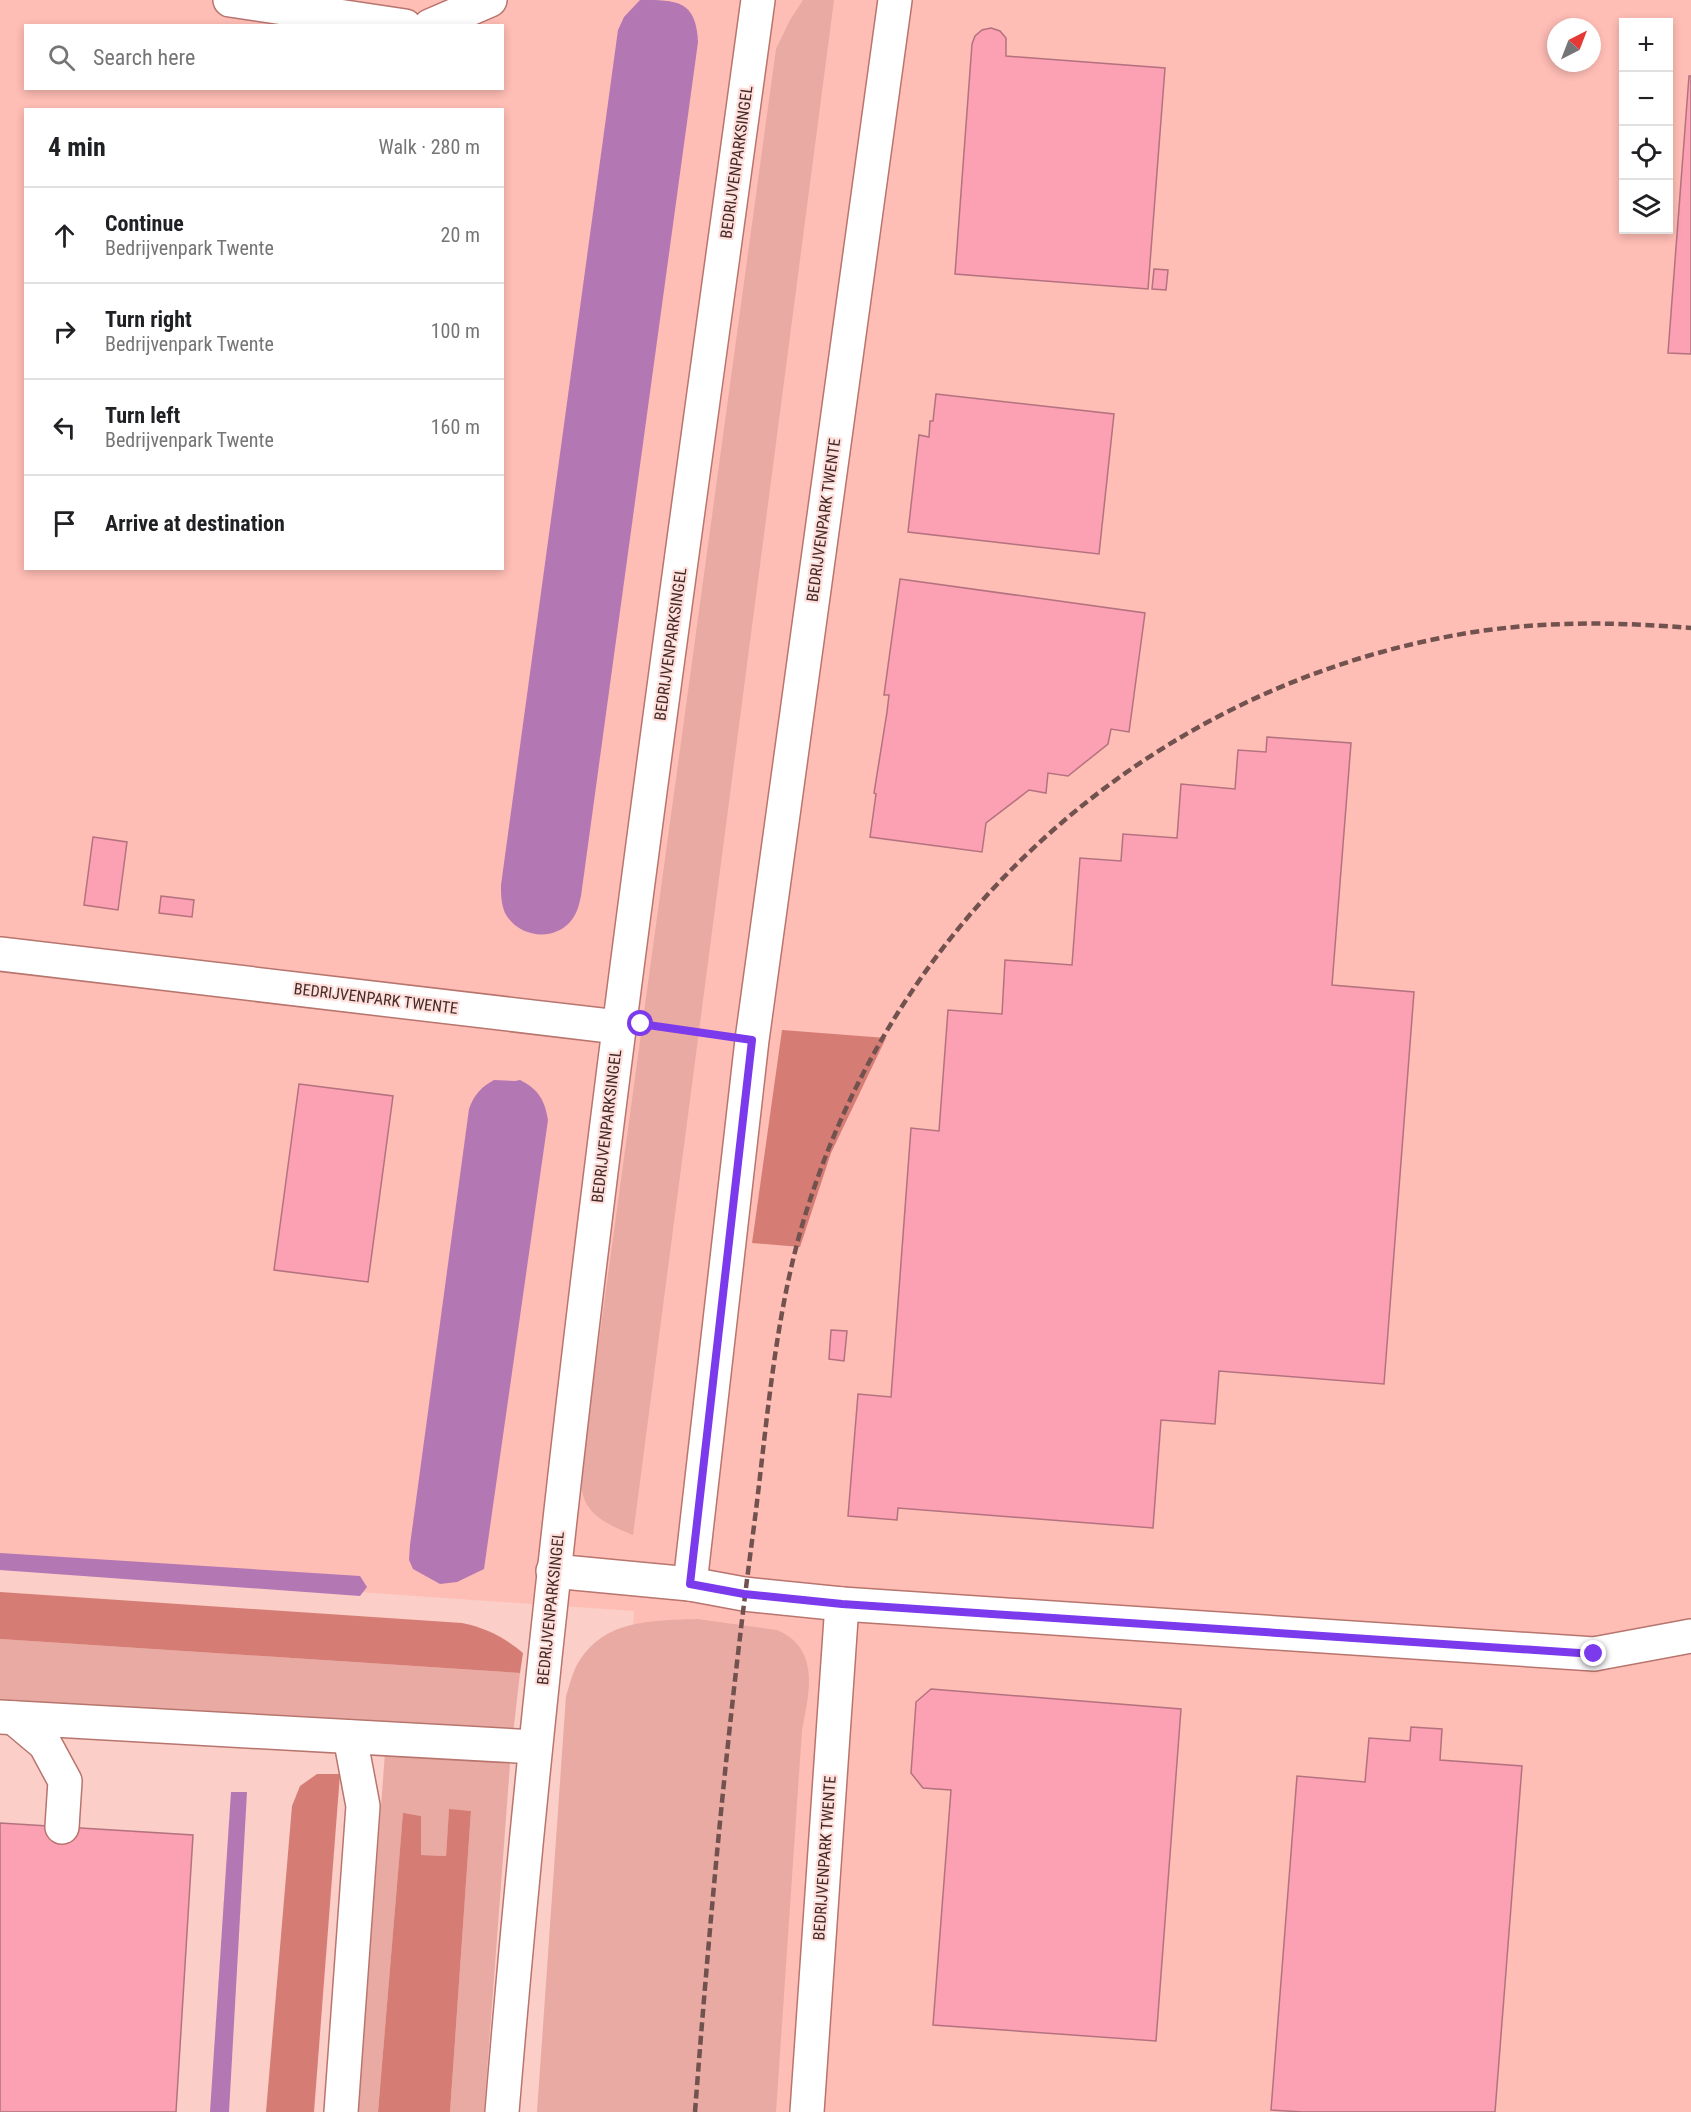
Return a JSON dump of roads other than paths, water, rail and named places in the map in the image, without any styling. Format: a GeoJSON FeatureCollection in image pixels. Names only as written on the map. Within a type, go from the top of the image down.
{"type":"FeatureCollection","features":[{"type":"Feature","properties":{"kind":"street"},"geometry":{"type":"LineString","coordinates":[[230,0],[392,24]]}},
{"type":"Feature","properties":{"kind":"street"},"geometry":{"type":"LineString","coordinates":[[435,24],[490,0]]}},
{"type":"Feature","properties":{"kind":"street","name":"BEDRIJVENPARKSINGEL"},"geometry":{"type":"LineString","coordinates":[[502,2112],[553,1571],[618,1027],[758,0]]}},
{"type":"Feature","properties":{"kind":"street","name":"BEDRIJVENPARK TWENTE"},"geometry":{"type":"LineString","coordinates":[[690,1584],[752,1040],[895,0]]}},
{"type":"Feature","properties":{"kind":"street","name":"BEDRIJVENPARK TWENTE"},"geometry":{"type":"LineString","coordinates":[[0,954],[618,1027]]}},
{"type":"Feature","properties":{"kind":"street"},"geometry":{"type":"LineString","coordinates":[[553,1571],[690,1584],[744,1594],[842,1604],[1594,1654],[1691,1636]]}},
{"type":"Feature","properties":{"kind":"street","name":"BEDRIJVENPARK TWENTE"},"geometry":{"type":"LineString","coordinates":[[807,2112],[842,1604]]}},
{"type":"Feature","properties":{"kind":"street"},"geometry":{"type":"LineString","coordinates":[[7,1718],[535,1747]]}},
{"type":"Feature","properties":{"kind":"street"},"geometry":{"type":"LineString","coordinates":[[7,1718],[45,1744],[65,1781],[62,1827]]}},
{"type":"Feature","properties":{"kind":"street"},"geometry":{"type":"LineString","coordinates":[[341,2112],[363,1806],[350,1737]]}},
{"type":"Feature","properties":{"kind":"railway"},"geometry":{"type":"LineString","coordinates":[[695,2112],[728,1745],[774,1362],[788,1280],[810,1200],[854,1092],[911,992],[981,902],[1062,822],[1153,754],[1253,699],[1360,658],[1474,632],[1501,628],[1582,624],[1691,628]]}}]}
